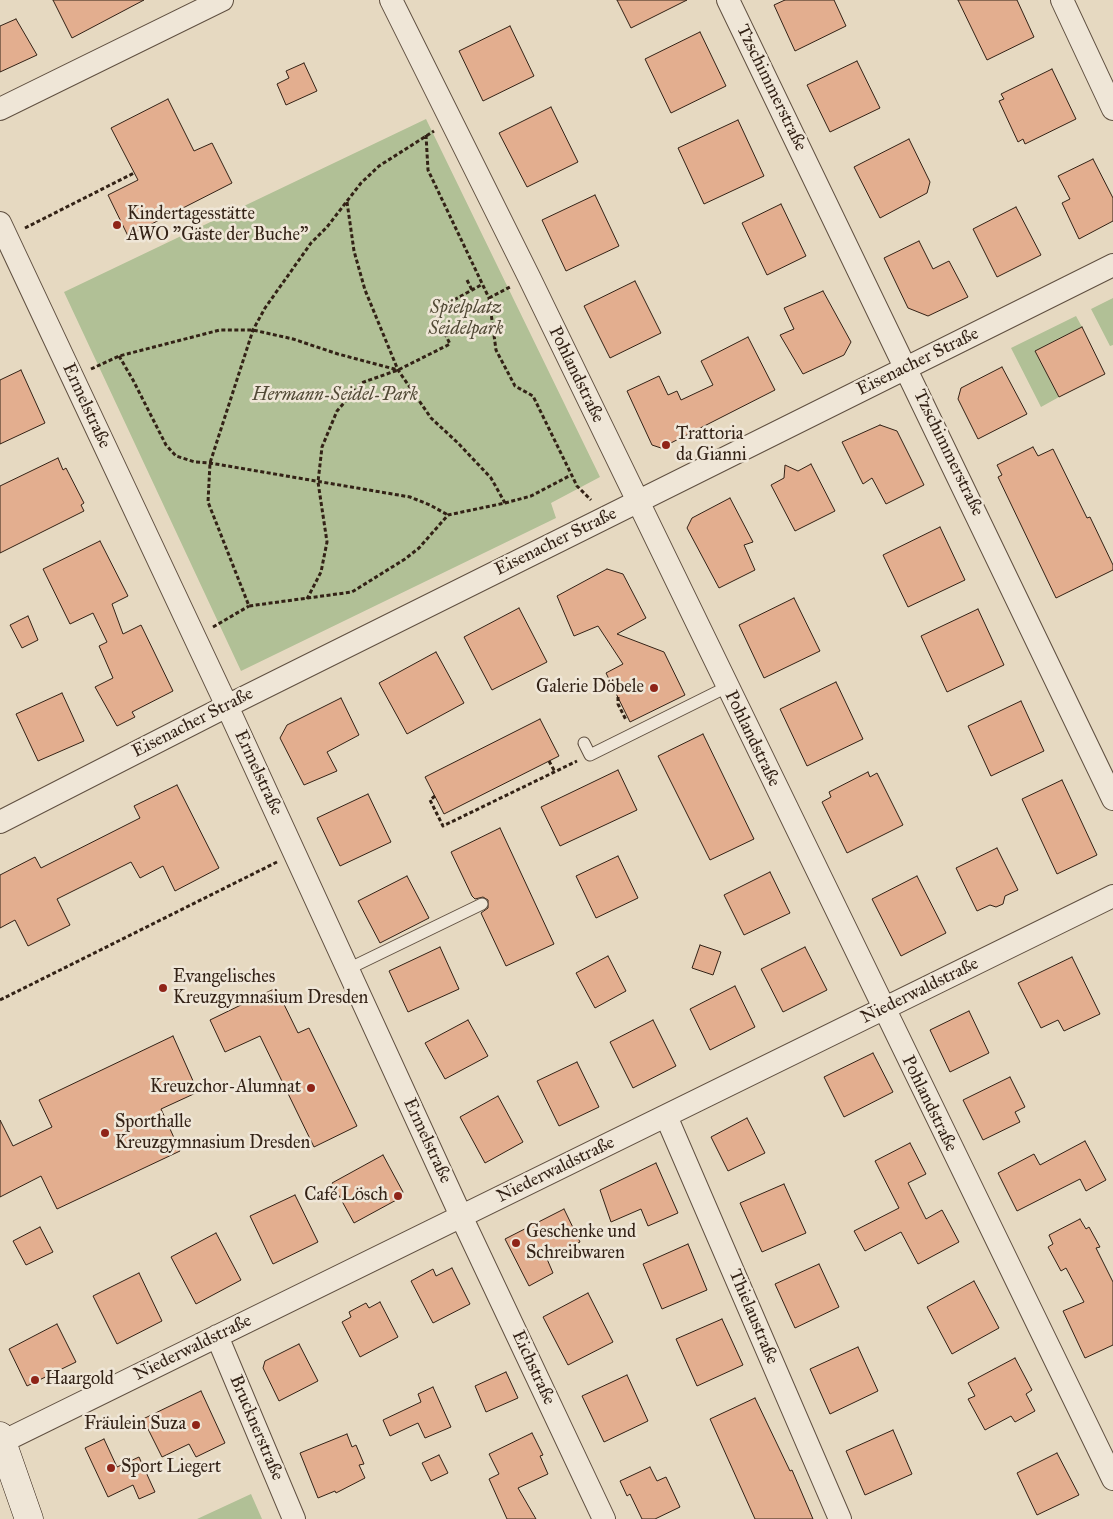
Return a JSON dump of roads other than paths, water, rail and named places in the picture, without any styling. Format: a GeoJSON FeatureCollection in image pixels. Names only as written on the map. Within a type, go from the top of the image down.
{"type":"FeatureCollection","features":[{"type":"Feature","properties":{"kind":"street"},"geometry":{"type":"LineString","coordinates":[[0,108],[222,0]]}},
{"type":"Feature","properties":{"kind":"street","name":"Pohlandstraße"},"geometry":{"type":"LineString","coordinates":[[391,0],[638,502],[1113,1479]]}},
{"type":"Feature","properties":{"kind":"street","name":"Tzschimmerstraße"},"geometry":{"type":"LineString","coordinates":[[728,0],[907,368],[1113,799]]}},
{"type":"Feature","properties":{"kind":"street"},"geometry":{"type":"LineString","coordinates":[[1062,0],[1113,109]]}},
{"type":"Feature","properties":{"kind":"street","name":"Ermelstraße"},"geometry":{"type":"LineString","coordinates":[[0,223],[195,637],[462,1216]]}},
{"type":"Feature","properties":{"kind":"street","name":"Eisenacher Straße"},"geometry":{"type":"LineString","coordinates":[[0,822],[227,706],[1113,265]]}},
{"type":"Feature","properties":{"kind":"street","name":"Niederwaldstraße"},"geometry":{"type":"LineString","coordinates":[[1,1441],[1113,896]]}},
{"type":"Feature","properties":{"kind":"street","name":"Thielaustraße"},"geometry":{"type":"LineString","coordinates":[[666,1116],[840,1519]]}},
{"type":"Feature","properties":{"kind":"street","name":"Eichstraße"},"geometry":{"type":"LineString","coordinates":[[462,1216],[604,1519]]}},
{"type":"Feature","properties":{"kind":"street","name":"Brucknerstraße"},"geometry":{"type":"LineString","coordinates":[[218,1336],[294,1519]]}},
{"type":"Feature","properties":{"kind":"street"},"geometry":{"type":"LineString","coordinates":[[1,1441],[30,1519]]}},
{"type":"Feature","properties":{"kind":"lane"},"geometry":{"type":"LineString","coordinates":[[584,743],[590,755],[727,688]]}},
{"type":"Feature","properties":{"kind":"lane"},"geometry":{"type":"LineString","coordinates":[[348,969],[482,904]]}},
{"type":"Feature","properties":{"kind":"place","name":"Kindertagesstätte AWO \"Gäste der Buche\""},"geometry":{"type":"Point","coordinates":[117,225]}},
{"type":"Feature","properties":{"kind":"place","name":"Trattoria da Gianni"},"geometry":{"type":"Point","coordinates":[666,445]}},
{"type":"Feature","properties":{"kind":"place","name":"Galerie Döbele"},"geometry":{"type":"Point","coordinates":[654,688]}},
{"type":"Feature","properties":{"kind":"place","name":"Evangelisches Kreuzgymnasium Dresden"},"geometry":{"type":"Point","coordinates":[163,988]}},
{"type":"Feature","properties":{"kind":"place","name":"Kreuzchor-Alumnat"},"geometry":{"type":"Point","coordinates":[311,1088]}},
{"type":"Feature","properties":{"kind":"place","name":"Sporthalle Kreuzgymnasium Dresden"},"geometry":{"type":"Point","coordinates":[105,1133]}},
{"type":"Feature","properties":{"kind":"place","name":"Café Lösch"},"geometry":{"type":"Point","coordinates":[398,1196]}},
{"type":"Feature","properties":{"kind":"place","name":"Geschenke und Schreibwaren"},"geometry":{"type":"Point","coordinates":[516,1243]}},
{"type":"Feature","properties":{"kind":"place","name":"Haargold"},"geometry":{"type":"Point","coordinates":[35,1380]}},
{"type":"Feature","properties":{"kind":"place","name":"Fräulein Suza"},"geometry":{"type":"Point","coordinates":[196,1425]}},
{"type":"Feature","properties":{"kind":"place","name":"Sport Liegert"},"geometry":{"type":"Point","coordinates":[111,1468]}},
{"type":"Feature","properties":{"kind":"park label","name":"Spielplatz Seidelpark"},"geometry":{"type":"Point","coordinates":[466,319]}},
{"type":"Feature","properties":{"kind":"park label","name":"Hermann-Seidel-Park"},"geometry":{"type":"Point","coordinates":[335,396]}}]}
